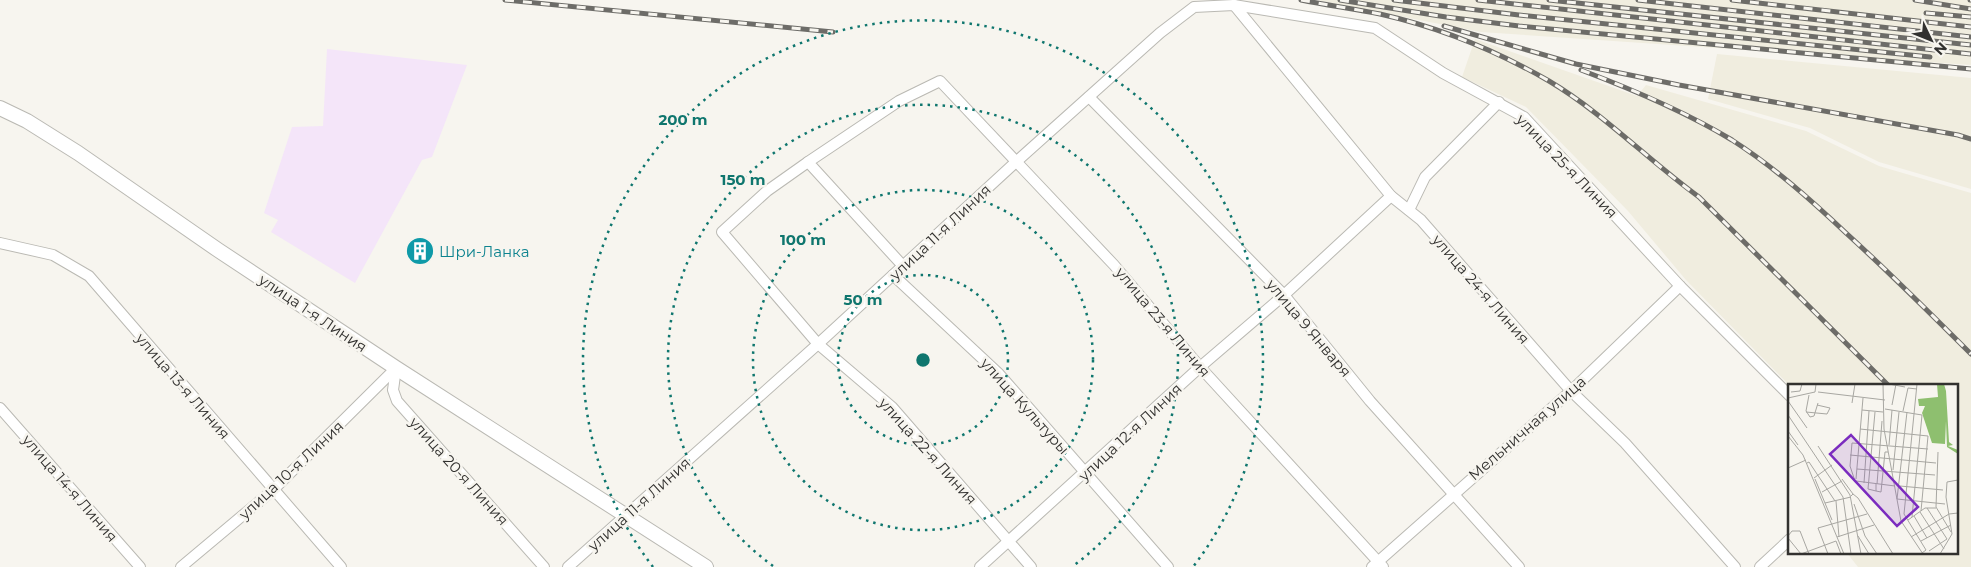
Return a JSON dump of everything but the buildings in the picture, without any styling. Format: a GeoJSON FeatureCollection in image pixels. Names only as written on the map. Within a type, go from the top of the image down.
{"type":"FeatureCollection","features":[{"type":"Feature","properties":{"kind":"main road","name":"улица 1-я Линия"},"geometry":{"type":"LineString","coordinates":[[0,108],[27,121],[78,153],[218,250],[396,368],[706,567]]}},
{"type":"Feature","properties":{"kind":"street","name":"улица 11-я Линия"},"geometry":{"type":"LineString","coordinates":[[568,567],[818,344],[1017,161],[1160,33],[1194,7],[1234,5]]}},
{"type":"Feature","properties":{"kind":"street","name":"улица 25-я Линия"},"geometry":{"type":"LineString","coordinates":[[1234,5],[1375,28],[1443,73],[1524,117],[1680,286],[1788,394]]}},
{"type":"Feature","properties":{"kind":"street","name":"улица 24-я Линия"},"geometry":{"type":"LineString","coordinates":[[1234,5],[1391,196],[1421,220],[1571,391],[1625,443],[1735,567]]}},
{"type":"Feature","properties":{"kind":"street","name":"улица 23-я Линия"},"geometry":{"type":"LineString","coordinates":[[808,162],[899,101],[940,81],[1114,265],[1200,367],[1378,565]]}},
{"type":"Feature","properties":{"kind":"street","name":"улица 9 Января"},"geometry":{"type":"LineString","coordinates":[[1089,97],[1284,295],[1370,401],[1519,567]]}},
{"type":"Feature","properties":{"kind":"street"},"geometry":{"type":"LineString","coordinates":[[1409,210],[1425,177],[1499,102]]}},
{"type":"Feature","properties":{"kind":"street"},"geometry":{"type":"LineString","coordinates":[[808,162],[903,266]]}},
{"type":"Feature","properties":{"kind":"street","name":"улица 22-я Линия"},"geometry":{"type":"LineString","coordinates":[[808,162],[767,191],[722,232],[818,344],[892,407],[1030,567]]}},
{"type":"Feature","properties":{"kind":"street","name":"улица 12-я Линия"},"geometry":{"type":"LineString","coordinates":[[980,567],[1200,367],[1284,295],[1391,196]]}},
{"type":"Feature","properties":{"kind":"street","name":"улица 13-я Линия"},"geometry":{"type":"LineString","coordinates":[[0,243],[53,255],[89,276],[341,567]]}},
{"type":"Feature","properties":{"kind":"street","name":"улица Культуры"},"geometry":{"type":"LineString","coordinates":[[893,275],[999,374],[1168,567]]}},
{"type":"Feature","properties":{"kind":"street","name":"Мельничная улица"},"geometry":{"type":"LineString","coordinates":[[1378,565],[1452,494],[1571,391],[1680,286]]}},
{"type":"Feature","properties":{"kind":"street","name":"улица 10-я Линия"},"geometry":{"type":"LineString","coordinates":[[181,567],[273,490],[396,368]]}},
{"type":"Feature","properties":{"kind":"street","name":"улица 20-я Линия"},"geometry":{"type":"LineString","coordinates":[[396,368],[393,390],[396,401],[544,567]]}},
{"type":"Feature","properties":{"kind":"street","name":"улица 14-я Линия"},"geometry":{"type":"LineString","coordinates":[[0,408],[140,567]]}},
{"type":"Feature","properties":{"kind":"street"},"geometry":{"type":"LineString","coordinates":[[1760,567],[1788,541]]}},
{"type":"Feature","properties":{"kind":"shaded area"},"geometry":{"type":"Polygon","coordinates":[[[1316,0],[1971,0],[1971,65],[1481,32],[1316,0]]]}},
{"type":"Feature","properties":{"kind":"shaded area"},"geometry":{"type":"Polygon","coordinates":[[[1475,39],[1637,96],[1646,85],[1806,131],[1879,166],[1971,193],[1971,567],[1858,567],[1848,554],[1958,554],[1958,384],[1788,384],[1686,280],[1628,211],[1526,107],[1462,77],[1475,39]]]}},
{"type":"Feature","properties":{"kind":"shaded area"},"geometry":{"type":"Polygon","coordinates":[[[327,49],[467,65],[432,157],[422,160],[355,283],[271,232],[278,220],[264,213],[292,127],[323,126],[327,49]]]}},
{"type":"Feature","properties":{"kind":"shaded area"},"geometry":{"type":"Polygon","coordinates":[[[1717,54],[1971,78],[1971,189],[1879,162],[1810,128],[1708,99],[1717,54]]]}},
{"type":"Feature","properties":{"kind":"railway"},"geometry":{"type":"LineString","coordinates":[[505,0],[833,32]]}},
{"type":"Feature","properties":{"kind":"railway"},"geometry":{"type":"LineString","coordinates":[[1301,0],[1402,19],[1445,33],[1509,60],[1569,94],[1607,122],[1699,197],[1887,384]]}},
{"type":"Feature","properties":{"kind":"railway"},"geometry":{"type":"LineString","coordinates":[[1340,0],[1446,17],[1519,26],[1971,69]]}},
{"type":"Feature","properties":{"kind":"railway"},"geometry":{"type":"LineString","coordinates":[[1394,0],[1519,15],[1930,57]]}},
{"type":"Feature","properties":{"kind":"railway"},"geometry":{"type":"LineString","coordinates":[[1478,0],[1971,54]]}},
{"type":"Feature","properties":{"kind":"railway"},"geometry":{"type":"LineString","coordinates":[[1549,0],[1971,45]]}},
{"type":"Feature","properties":{"kind":"railway"},"geometry":{"type":"LineString","coordinates":[[1638,0],[1971,37]]}},
{"type":"Feature","properties":{"kind":"railway"},"geometry":{"type":"LineString","coordinates":[[1732,0],[1971,27]]}},
{"type":"Feature","properties":{"kind":"railway"},"geometry":{"type":"LineString","coordinates":[[1915,0],[1971,9]]}},
{"type":"Feature","properties":{"kind":"railway"},"geometry":{"type":"LineString","coordinates":[[1926,13],[1971,17]]}},
{"type":"Feature","properties":{"kind":"railway"},"geometry":{"type":"LineString","coordinates":[[1444,26],[1576,64],[1679,85],[1958,135],[1971,139]]}},
{"type":"Feature","properties":{"kind":"railway"},"geometry":{"type":"LineString","coordinates":[[1581,70],[1677,110],[1732,140],[1762,161],[1832,220],[1971,354]]}},
{"type":"Feature","properties":{"kind":"place","name":"Шри-Ланка"},"geometry":{"type":"Point","coordinates":[420,251]}}]}
